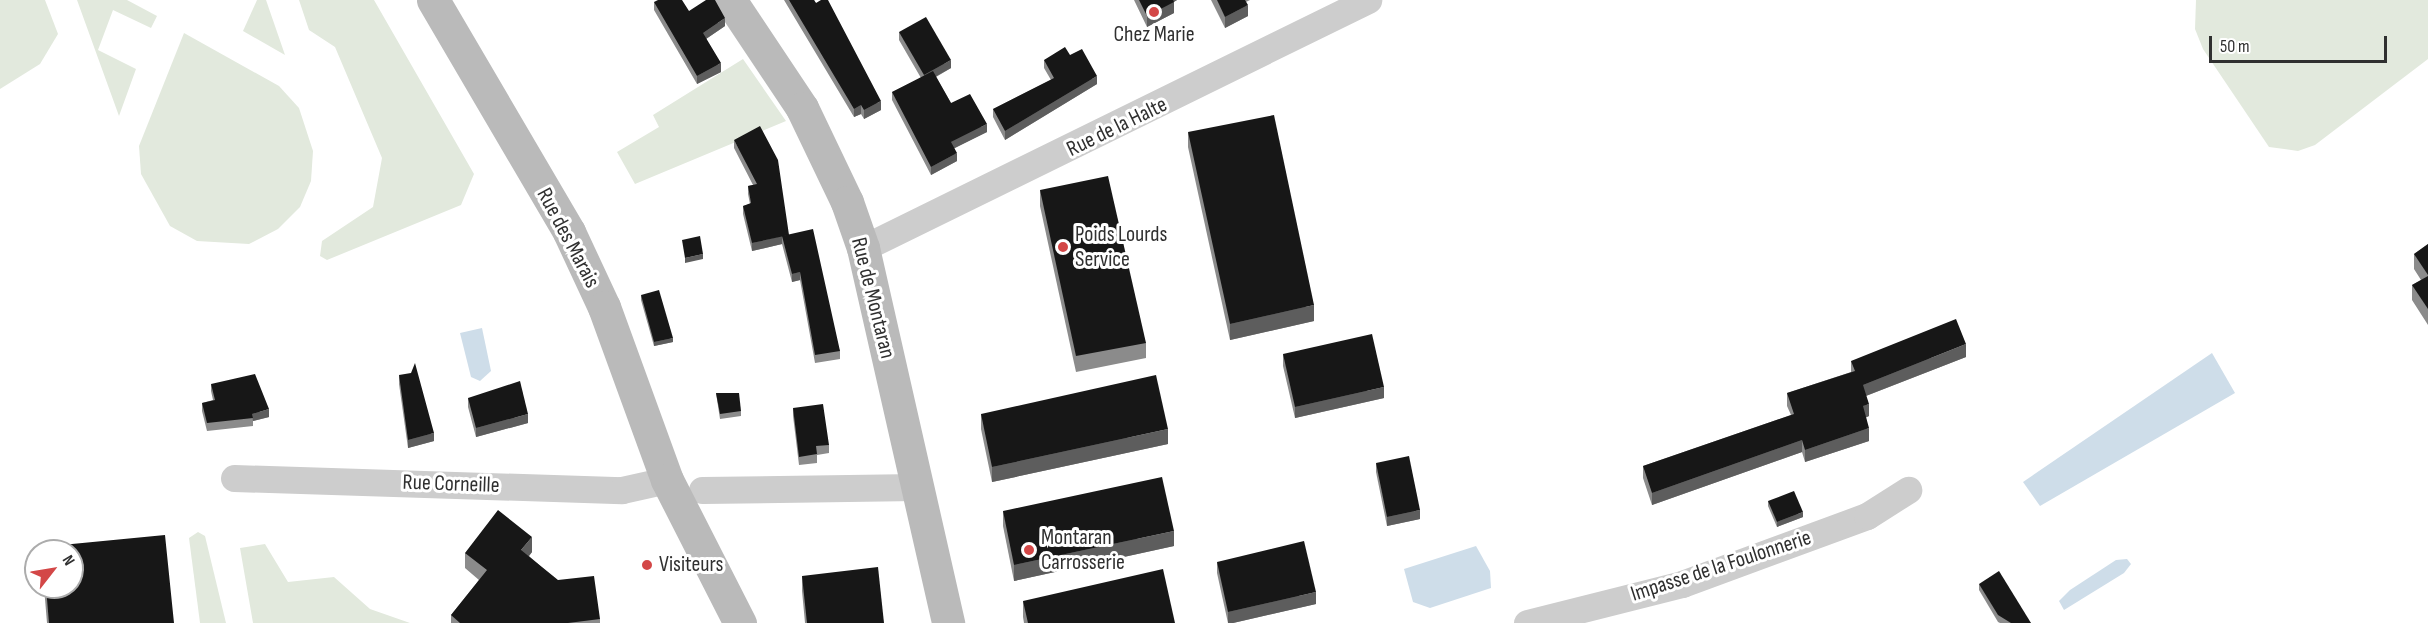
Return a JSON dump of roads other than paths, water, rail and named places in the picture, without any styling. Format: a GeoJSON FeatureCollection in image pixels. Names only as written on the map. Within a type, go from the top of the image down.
{"type":"FeatureCollection","features":[{"type":"Feature","properties":{"kind":"street","name":"Rue des Marais"},"geometry":{"type":"LineString","coordinates":[[433,0],[579,253],[740,623]]}},
{"type":"Feature","properties":{"kind":"street","name":"Rue de Montaran"},"geometry":{"type":"LineString","coordinates":[[729,0],[802,108],[863,248],[948,623]]}},
{"type":"Feature","properties":{"kind":"street","name":"Rue de la Halte"},"geometry":{"type":"LineString","coordinates":[[863,248],[1368,0]]}},
{"type":"Feature","properties":{"kind":"street","name":"Rue Corneille"},"geometry":{"type":"LineString","coordinates":[[234,478],[622,490],[680,487],[917,487]]}},
{"type":"Feature","properties":{"kind":"street","name":"Rue des Marais"},"geometry":{"type":"LineString","coordinates":[[680,487],[718,623]]}},
{"type":"Feature","properties":{"kind":"street","name":"Impasse de la Foulonnerie"},"geometry":{"type":"LineString","coordinates":[[1527,623],[1682,584],[1866,516],[1908,490]]}},
{"type":"Feature","properties":{"kind":"water"},"geometry":{"type":"Polygon","coordinates":[[[482,328],[491,371],[480,381],[471,377],[460,333],[482,328]]]}},
{"type":"Feature","properties":{"kind":"water"},"geometry":{"type":"Polygon","coordinates":[[[2212,353],[2235,393],[2040,506],[2023,482],[2212,353]]]}},
{"type":"Feature","properties":{"kind":"water"},"geometry":{"type":"Polygon","coordinates":[[[1476,546],[1490,571],[1491,588],[1430,608],[1413,602],[1404,569],[1476,546]]]}},
{"type":"Feature","properties":{"kind":"water"},"geometry":{"type":"Polygon","coordinates":[[[2127,559],[2131,564],[2124,573],[2064,610],[2059,601],[2070,590],[2116,560],[2127,559]]]}},
{"type":"Feature","properties":{"kind":"place","name":"Chez Marie"},"geometry":{"type":"Point","coordinates":[1154,12]}},
{"type":"Feature","properties":{"kind":"place","name":"Poids Lourds Service"},"geometry":{"type":"Point","coordinates":[1063,247]}},
{"type":"Feature","properties":{"kind":"place","name":"Montaran Carrosserie"},"geometry":{"type":"Point","coordinates":[1029,550]}},
{"type":"Feature","properties":{"kind":"place","name":"Visiteurs"},"geometry":{"type":"Point","coordinates":[647,565]}}]}
